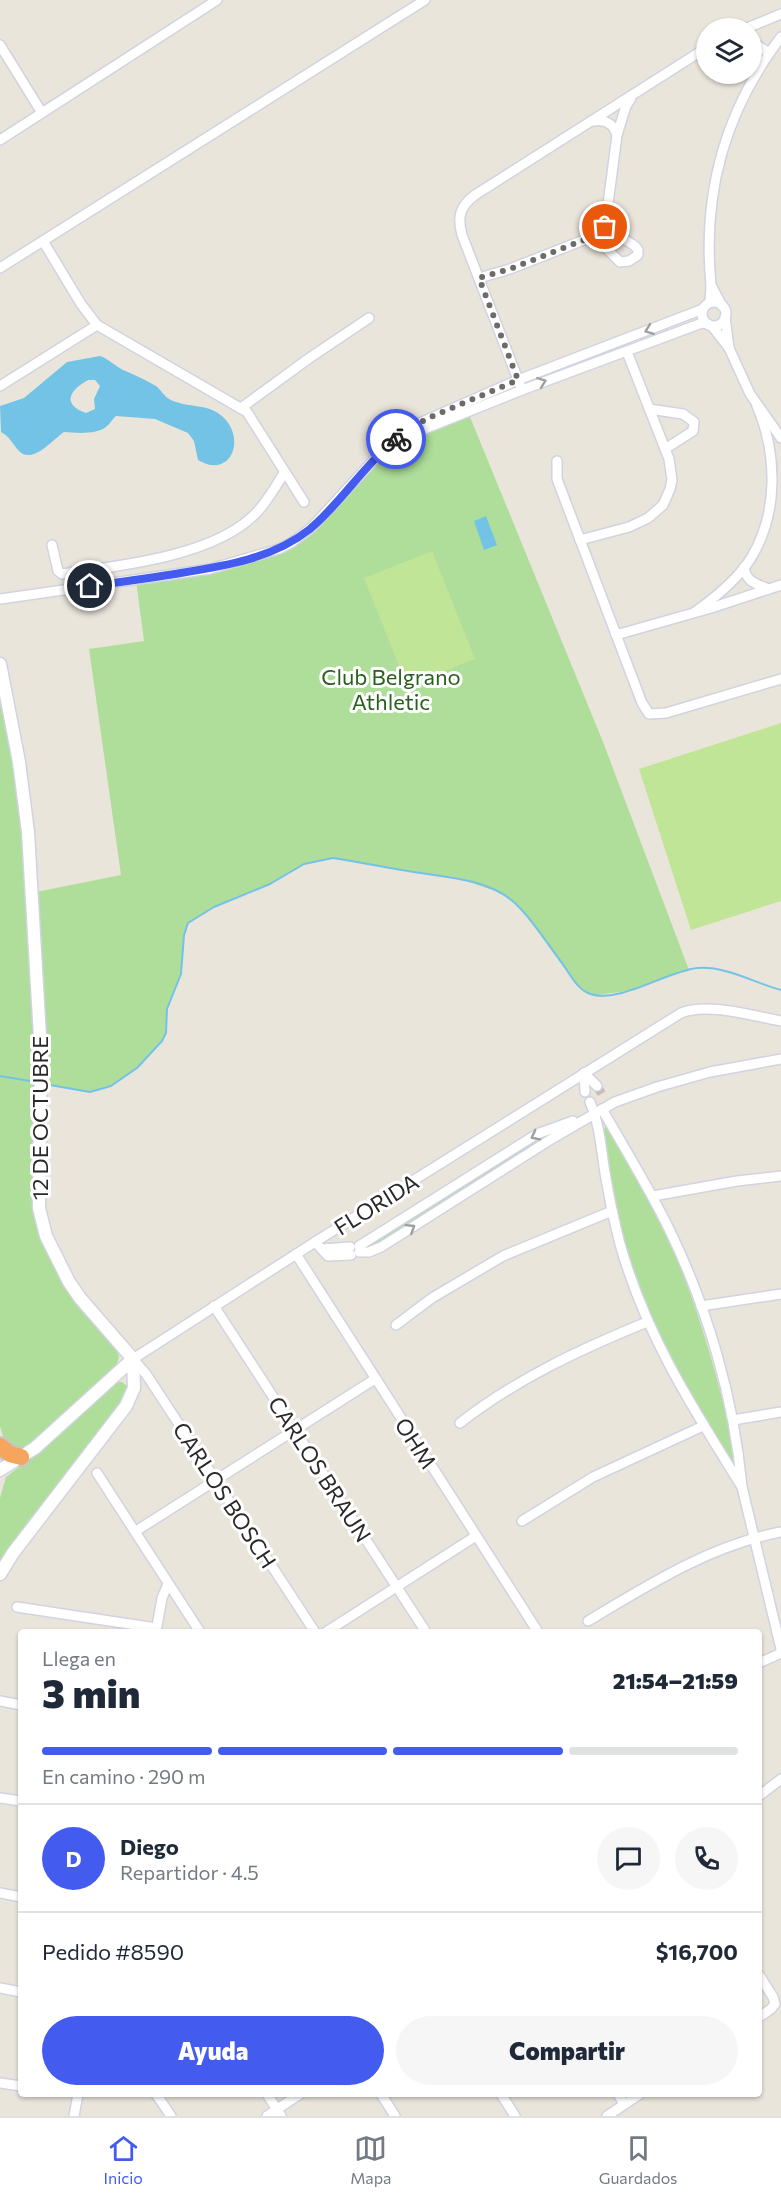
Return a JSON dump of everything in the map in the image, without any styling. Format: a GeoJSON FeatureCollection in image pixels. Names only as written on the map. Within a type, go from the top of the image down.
{"type":"FeatureCollection","features":[{"type":"Feature","properties":{"kind":"highway"},"geometry":{"type":"LineString","coordinates":[[0,1445],[10,1454],[21,1457]]}},
{"type":"Feature","properties":{"kind":"highway"},"geometry":{"type":"LineString","coordinates":[[0,1445],[0,1451]]}},
{"type":"Feature","properties":{"kind":"street"},"geometry":{"type":"LineString","coordinates":[[0,140],[217,0]]}},
{"type":"Feature","properties":{"kind":"street"},"geometry":{"type":"LineString","coordinates":[[0,268],[425,0]]}},
{"type":"Feature","properties":{"kind":"street"},"geometry":{"type":"LineString","coordinates":[[762,22],[781,14]]}},
{"type":"Feature","properties":{"kind":"street"},"geometry":{"type":"LineString","coordinates":[[729,348],[702,316],[707,306],[711,285],[709,219],[723,144],[744,95],[781,37]]}},
{"type":"Feature","properties":{"kind":"street"},"geometry":{"type":"LineString","coordinates":[[0,45],[42,113]]}},
{"type":"Feature","properties":{"kind":"street"},"geometry":{"type":"LineString","coordinates":[[762,48],[769,53]]}},
{"type":"Feature","properties":{"kind":"street"},"geometry":{"type":"LineString","coordinates":[[522,390],[460,228],[460,216],[464,205],[475,195],[696,54]]}},
{"type":"Feature","properties":{"kind":"street"},"geometry":{"type":"LineString","coordinates":[[594,236],[620,262],[629,261],[638,255],[635,246],[610,230],[607,223],[617,135],[626,106],[633,95]]}},
{"type":"Feature","properties":{"kind":"street"},"geometry":{"type":"LineString","coordinates":[[591,122],[600,120],[607,122],[615,129],[617,135]]}},
{"type":"Feature","properties":{"kind":"street"},"geometry":{"type":"LineString","coordinates":[[479,278],[510,269],[594,236],[607,223]]}},
{"type":"Feature","properties":{"kind":"street"},"geometry":{"type":"LineString","coordinates":[[43,241],[81,304],[97,325],[241,408],[253,419],[284,473],[304,502]]}},
{"type":"Feature","properties":{"kind":"street"},"geometry":{"type":"LineString","coordinates":[[711,285],[725,311],[729,348],[743,382],[757,406],[781,438]]}},
{"type":"Feature","properties":{"kind":"street"},"geometry":{"type":"LineString","coordinates":[[0,599],[210,569],[279,549],[297,539],[327,513],[383,450],[426,419],[518,380],[707,306],[716,303],[722,306]]}},
{"type":"Feature","properties":{"kind":"street"},"geometry":{"type":"LineString","coordinates":[[383,450],[425,429],[522,390],[702,323],[718,325],[725,317]]}},
{"type":"Feature","properties":{"kind":"street"},"geometry":{"type":"LineString","coordinates":[[241,408],[369,318]]}},
{"type":"Feature","properties":{"kind":"street"},"geometry":{"type":"LineString","coordinates":[[0,386],[97,325]]}},
{"type":"Feature","properties":{"kind":"street"},"geometry":{"type":"LineString","coordinates":[[580,540],[629,527],[656,512],[667,498],[672,480],[665,449],[627,352]]}},
{"type":"Feature","properties":{"kind":"street"},"geometry":{"type":"LineString","coordinates":[[695,612],[730,583],[744,567],[758,545],[764,528],[771,495],[772,473],[769,440],[757,406]]}},
{"type":"Feature","properties":{"kind":"street"},"geometry":{"type":"LineString","coordinates":[[649,409],[684,414],[694,422],[693,432],[665,449]]}},
{"type":"Feature","properties":{"kind":"street"},"geometry":{"type":"LineString","coordinates":[[557,461],[557,479],[646,710],[652,715],[666,713],[781,679]]}},
{"type":"Feature","properties":{"kind":"street"},"geometry":{"type":"LineString","coordinates":[[772,473],[781,463]]}},
{"type":"Feature","properties":{"kind":"street"},"geometry":{"type":"LineString","coordinates":[[52,545],[58,571],[62,574],[178,554],[213,542],[245,523],[257,512],[284,473]]}},
{"type":"Feature","properties":{"kind":"street"},"geometry":{"type":"LineString","coordinates":[[744,567],[745,575],[751,582],[769,589]]}},
{"type":"Feature","properties":{"kind":"street"},"geometry":{"type":"LineString","coordinates":[[616,635],[781,585]]}},
{"type":"Feature","properties":{"kind":"street","name":"12 DE OCTUBRE"},"geometry":{"type":"LineString","coordinates":[[0,664],[19,762],[28,832],[41,1054],[38,1196],[41,1222],[59,1264],[80,1298],[133,1359]]}},
{"type":"Feature","properties":{"kind":"street","name":"FLORIDA"},"geometry":{"type":"LineString","coordinates":[[0,1470],[35,1448],[133,1359],[296,1254],[318,1246],[666,1021],[688,1010],[710,1010],[781,1021]]}},
{"type":"Feature","properties":{"kind":"street"},"geometry":{"type":"LineString","coordinates":[[318,1246],[328,1256],[355,1250],[375,1250],[622,1099],[684,1079],[733,1067],[781,1059]]}},
{"type":"Feature","properties":{"kind":"street"},"geometry":{"type":"LineString","coordinates":[[584,1073],[597,1086]]}},
{"type":"Feature","properties":{"kind":"street"},"geometry":{"type":"LineString","coordinates":[[584,1073],[585,1092]]}},
{"type":"Feature","properties":{"kind":"street"},"geometry":{"type":"LineString","coordinates":[[603,1096],[599,1111],[612,1211],[630,1275],[647,1322],[666,1361],[742,1487]]}},
{"type":"Feature","properties":{"kind":"street"},"geometry":{"type":"LineString","coordinates":[[590,1102],[599,1111],[653,1196],[701,1306],[721,1371],[733,1420],[742,1487],[781,1651],[762,1661]]}},
{"type":"Feature","properties":{"kind":"street"},"geometry":{"type":"LineString","coordinates":[[355,1250],[537,1134],[599,1111]]}},
{"type":"Feature","properties":{"kind":"street"},"geometry":{"type":"LineString","coordinates":[[653,1196],[737,1181],[781,1176]]}},
{"type":"Feature","properties":{"kind":"street"},"geometry":{"type":"LineString","coordinates":[[396,1325],[432,1299],[503,1256],[612,1211]]}},
{"type":"Feature","properties":{"kind":"street"},"geometry":{"type":"LineString","coordinates":[[369,1241],[375,1250]]}},
{"type":"Feature","properties":{"kind":"street","name":"OHM"},"geometry":{"type":"LineString","coordinates":[[296,1254],[536,1629]]}},
{"type":"Feature","properties":{"kind":"street"},"geometry":{"type":"LineString","coordinates":[[701,1306],[781,1294]]}},
{"type":"Feature","properties":{"kind":"street","name":"CARLOS BRAUN"},"geometry":{"type":"LineString","coordinates":[[214,1306],[424,1629]]}},
{"type":"Feature","properties":{"kind":"street"},"geometry":{"type":"LineString","coordinates":[[460,1423],[500,1394],[548,1366],[647,1322]]}},
{"type":"Feature","properties":{"kind":"street"},"geometry":{"type":"LineString","coordinates":[[0,1574],[13,1553],[126,1406],[134,1388],[133,1359]]}},
{"type":"Feature","properties":{"kind":"street","name":"CARLOS BOSCH"},"geometry":{"type":"LineString","coordinates":[[133,1359],[146,1374],[313,1629]]}},
{"type":"Feature","properties":{"kind":"street"},"geometry":{"type":"LineString","coordinates":[[136,1531],[375,1379]]}},
{"type":"Feature","properties":{"kind":"street"},"geometry":{"type":"LineString","coordinates":[[733,1420],[781,1412]]}},
{"type":"Feature","properties":{"kind":"street"},"geometry":{"type":"LineString","coordinates":[[522,1521],[610,1468],[703,1425]]}},
{"type":"Feature","properties":{"kind":"street"},"geometry":{"type":"LineString","coordinates":[[97,1473],[198,1629]]}},
{"type":"Feature","properties":{"kind":"street"},"geometry":{"type":"LineString","coordinates":[[588,1621],[682,1567],[754,1538],[781,1532]]}},
{"type":"Feature","properties":{"kind":"street"},"geometry":{"type":"LineString","coordinates":[[331,1629],[476,1536]]}},
{"type":"Feature","properties":{"kind":"street"},"geometry":{"type":"LineString","coordinates":[[156,1629],[162,1598],[168,1584]]}},
{"type":"Feature","properties":{"kind":"street"},"geometry":{"type":"LineString","coordinates":[[17,1607],[150,1629]]}},
{"type":"Feature","properties":{"kind":"street"},"geometry":{"type":"LineString","coordinates":[[0,1701],[18,1704]]}},
{"type":"Feature","properties":{"kind":"street"},"geometry":{"type":"LineString","coordinates":[[762,1794],[781,1779]]}},
{"type":"Feature","properties":{"kind":"street"},"geometry":{"type":"LineString","coordinates":[[0,1798],[18,1801]]}},
{"type":"Feature","properties":{"kind":"street"},"geometry":{"type":"LineString","coordinates":[[0,1893],[18,1896]]}},
{"type":"Feature","properties":{"kind":"street"},"geometry":{"type":"LineString","coordinates":[[762,1980],[775,2004],[762,2015]]}},
{"type":"Feature","properties":{"kind":"street"},"geometry":{"type":"LineString","coordinates":[[0,1988],[18,1991]]}},
{"type":"Feature","properties":{"kind":"street"},"geometry":{"type":"LineString","coordinates":[[0,2083],[18,2086]]}},
{"type":"Feature","properties":{"kind":"street"},"geometry":{"type":"LineString","coordinates":[[74,2116],[78,2097]]}},
{"type":"Feature","properties":{"kind":"street"},"geometry":{"type":"LineString","coordinates":[[158,2097],[171,2116]]}},
{"type":"Feature","properties":{"kind":"street"},"geometry":{"type":"LineString","coordinates":[[269,2097],[279,2113]]}},
{"type":"Feature","properties":{"kind":"street"},"geometry":{"type":"LineString","coordinates":[[267,2116],[279,2113],[297,2097]]}},
{"type":"Feature","properties":{"kind":"street"},"geometry":{"type":"LineString","coordinates":[[383,2097],[395,2116]]}},
{"type":"Feature","properties":{"kind":"street"},"geometry":{"type":"LineString","coordinates":[[503,2097],[515,2116]]}},
{"type":"Feature","properties":{"kind":"street"},"geometry":{"type":"LineString","coordinates":[[620,2097],[624,2104]]}},
{"type":"Feature","properties":{"kind":"street"},"geometry":{"type":"LineString","coordinates":[[607,2116],[635,2097]]}},
{"type":"Feature","properties":{"kind":"green space","name":"Club Belgrano Athletic"},"geometry":{"type":"Polygon","coordinates":[[[468,412],[603,742],[689,970],[629,991],[595,995],[588,993],[575,982],[527,917],[510,898],[455,877],[417,873],[333,858],[304,864],[270,884],[214,907],[188,923],[184,935],[181,974],[167,1009],[166,1033],[162,1041],[137,1068],[111,1086],[90,1092],[41,1083],[31,893],[121,875],[89,649],[144,641],[136,580],[210,569],[291,543],[383,450],[468,412]]]}},
{"type":"Feature","properties":{"kind":"green space"},"geometry":{"type":"Polygon","coordinates":[[[432,551],[475,659],[407,686],[364,578],[432,551]]]}},
{"type":"Feature","properties":{"kind":"green space"},"geometry":{"type":"Polygon","coordinates":[[[0,687],[21,818],[37,1056],[33,1205],[62,1281],[92,1322],[114,1345],[119,1356],[117,1364],[35,1441],[20,1449],[5,1443],[0,1426],[0,687]]]}},
{"type":"Feature","properties":{"kind":"green space"},"geometry":{"type":"Polygon","coordinates":[[[781,723],[781,901],[691,930],[639,769],[781,723]]]}},
{"type":"Feature","properties":{"kind":"green space"},"geometry":{"type":"Polygon","coordinates":[[[605,1126],[646,1191],[678,1262],[705,1336],[735,1447],[735,1468],[712,1435],[648,1318],[620,1231],[610,1188],[603,1134],[605,1126]]]}},
{"type":"Feature","properties":{"kind":"green space"},"geometry":{"type":"Polygon","coordinates":[[[545,1135],[547,1137],[375,1246],[373,1245],[374,1241],[532,1140],[545,1135]]]}},
{"type":"Feature","properties":{"kind":"green space"},"geometry":{"type":"Polygon","coordinates":[[[117,1382],[122,1382],[128,1387],[126,1398],[0,1563],[0,1498],[6,1477],[36,1454],[117,1382]]]}},
{"type":"Feature","properties":{"kind":"water"},"geometry":{"type":"Polygon","coordinates":[[[100,356],[156,386],[169,399],[212,410],[225,419],[231,428],[234,447],[231,455],[218,465],[209,465],[198,460],[194,441],[188,433],[155,419],[116,416],[103,429],[87,433],[64,432],[42,450],[29,455],[24,454],[1,432],[0,406],[24,398],[67,362],[100,356]],[[88,380],[82,384],[71,397],[73,405],[86,413],[95,409],[94,399],[100,386],[95,380],[88,380]]]}},
{"type":"Feature","properties":{"kind":"water"},"geometry":{"type":"Polygon","coordinates":[[[486,516],[497,545],[484,550],[474,521],[486,516]]]}},
{"type":"Feature","properties":{"kind":"waterway"},"geometry":{"type":"LineString","coordinates":[[44,1084],[90,1092],[111,1086],[137,1068],[162,1041],[166,1033],[167,1009],[181,974],[184,935],[188,923],[214,907],[270,884],[304,864],[333,858],[464,880],[500,892],[523,911],[575,983],[588,993],[600,996],[613,995],[698,968],[730,972],[781,990]]}},
{"type":"Feature","properties":{"kind":"waterway"},"geometry":{"type":"LineString","coordinates":[[0,1076],[36,1082]]}},
{"type":"Feature","properties":{"kind":"tunnel"},"geometry":{"type":"LineString","coordinates":[[597,1086],[603,1096]]}},
{"type":"Feature","properties":{"kind":"way so far"},"geometry":{"type":"LineString","coordinates":[[396,439],[426,419],[518,380],[479,278],[510,269],[594,236],[605,227]]}},
{"type":"Feature","properties":{"kind":"route"},"geometry":{"type":"LineString","coordinates":[[90,586],[224,566],[279,549],[291,543],[327,513],[383,450],[396,439]]}}]}
